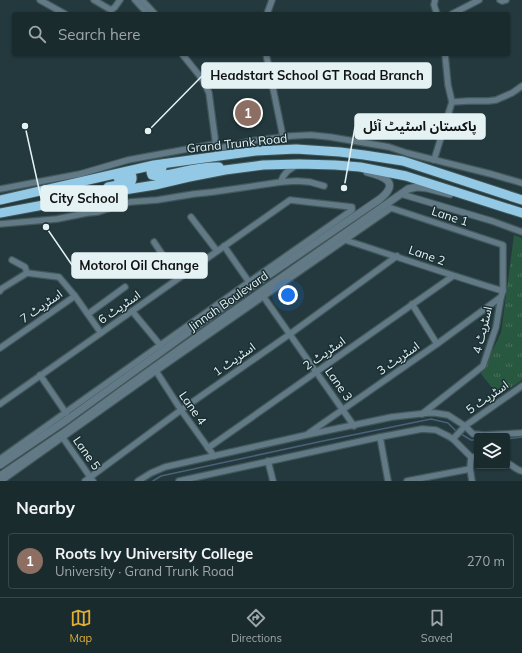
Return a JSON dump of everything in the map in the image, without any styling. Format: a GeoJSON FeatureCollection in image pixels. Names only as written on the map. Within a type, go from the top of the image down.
{"type":"FeatureCollection","features":[{"type":"Feature","properties":{"kind":"highway","name":"Grand Trunk Road"},"geometry":{"type":"LineString","coordinates":[[0,200],[217,151],[296,149],[338,152],[403,161],[522,200]]}},
{"type":"Feature","properties":{"kind":"highway"},"geometry":{"type":"LineString","coordinates":[[217,151],[193,162],[156,169],[152,171],[151,174],[153,176],[212,167],[236,169]]}},
{"type":"Feature","properties":{"kind":"highway","name":"Grand Trunk Road"},"geometry":{"type":"LineString","coordinates":[[0,213],[236,169],[263,165],[299,164],[360,167],[406,176],[522,213]]}},
{"type":"Feature","properties":{"kind":"highway"},"geometry":{"type":"LineString","coordinates":[[49,205],[106,187],[131,182],[132,177],[126,176],[73,184]]}},
{"type":"Feature","properties":{"kind":"street"},"geometry":{"type":"LineString","coordinates":[[40,0],[61,12]]}},
{"type":"Feature","properties":{"kind":"street"},"geometry":{"type":"LineString","coordinates":[[94,0],[111,10],[120,0]]}},
{"type":"Feature","properties":{"kind":"street"},"geometry":{"type":"LineString","coordinates":[[135,0],[143,2],[153,12]]}},
{"type":"Feature","properties":{"kind":"street"},"geometry":{"type":"LineString","coordinates":[[268,12],[272,0]]}},
{"type":"Feature","properties":{"kind":"street"},"geometry":{"type":"LineString","coordinates":[[435,0],[434,5],[436,12]]}},
{"type":"Feature","properties":{"kind":"street"},"geometry":{"type":"LineString","coordinates":[[456,12],[479,0]]}},
{"type":"Feature","properties":{"kind":"street"},"geometry":{"type":"LineString","coordinates":[[500,0],[506,0]]}},
{"type":"Feature","properties":{"kind":"street"},"geometry":{"type":"LineString","coordinates":[[143,2],[147,12]]}},
{"type":"Feature","properties":{"kind":"street"},"geometry":{"type":"LineString","coordinates":[[184,56],[203,80],[210,93],[217,151]]}},
{"type":"Feature","properties":{"kind":"street"},"geometry":{"type":"LineString","coordinates":[[266,56],[282,137]]}},
{"type":"Feature","properties":{"kind":"street"},"geometry":{"type":"LineString","coordinates":[[434,160],[452,102],[448,85],[445,56]]}},
{"type":"Feature","properties":{"kind":"street"},"geometry":{"type":"LineString","coordinates":[[203,80],[224,81]]}},
{"type":"Feature","properties":{"kind":"street"},"geometry":{"type":"LineString","coordinates":[[452,102],[496,100],[512,93],[522,86]]}},
{"type":"Feature","properties":{"kind":"street"},"geometry":{"type":"LineString","coordinates":[[0,189],[80,174],[128,160],[217,151],[251,141],[311,135],[341,138],[389,147],[491,174],[522,184]]}},
{"type":"Feature","properties":{"kind":"street"},"geometry":{"type":"LineString","coordinates":[[281,182],[283,176],[287,172],[299,164]]}},
{"type":"Feature","properties":{"kind":"street","name":"Jinnah Boulevard"},"geometry":{"type":"LineString","coordinates":[[0,465],[68,419],[96,395],[224,307],[279,265],[386,194],[390,186],[387,179],[351,168],[335,165]]}},
{"type":"Feature","properties":{"kind":"street"},"geometry":{"type":"LineString","coordinates":[[0,224],[57,219],[98,212],[123,204],[281,182],[310,182],[324,186]]}},
{"type":"Feature","properties":{"kind":"street","name":"Jinnah Boulevard"},"geometry":{"type":"LineString","coordinates":[[0,476],[104,406],[229,314],[288,276],[408,189],[418,187],[427,188],[481,200]]}},
{"type":"Feature","properties":{"kind":"street"},"geometry":{"type":"LineString","coordinates":[[123,204],[124,190]]}},
{"type":"Feature","properties":{"kind":"street"},"geometry":{"type":"LineString","coordinates":[[401,194],[492,221],[522,232]]}},
{"type":"Feature","properties":{"kind":"street","name":"اسٹریٹ 6"},"geometry":{"type":"LineString","coordinates":[[0,404],[290,200],[352,207],[352,210],[279,265]]}},
{"type":"Feature","properties":{"kind":"street","name":"Lane 1"},"geometry":{"type":"LineString","coordinates":[[345,240],[391,208],[503,245]]}},
{"type":"Feature","properties":{"kind":"street"},"geometry":{"type":"LineString","coordinates":[[358,214],[366,218]]}},
{"type":"Feature","properties":{"kind":"street"},"geometry":{"type":"LineString","coordinates":[[191,217],[217,252]]}},
{"type":"Feature","properties":{"kind":"street"},"geometry":{"type":"LineString","coordinates":[[1,481],[63,438],[104,406],[156,372],[263,296],[288,276],[345,240]]}},
{"type":"Feature","properties":{"kind":"street","name":"Lane 2"},"geometry":{"type":"LineString","coordinates":[[345,240],[503,291]]}},
{"type":"Feature","properties":{"kind":"street"},"geometry":{"type":"LineString","coordinates":[[154,242],[178,278]]}},
{"type":"Feature","properties":{"kind":"street","name":"اسٹریٹ 4"},"geometry":{"type":"LineString","coordinates":[[422,414],[484,366],[496,327],[503,291],[503,245]]}},
{"type":"Feature","properties":{"kind":"street"},"geometry":{"type":"LineString","coordinates":[[224,246],[249,282]]}},
{"type":"Feature","properties":{"kind":"street","name":"اسٹریٹ 1"},"geometry":{"type":"LineString","coordinates":[[85,481],[92,479],[181,410],[290,334],[397,256]]}},
{"type":"Feature","properties":{"kind":"street"},"geometry":{"type":"LineString","coordinates":[[12,260],[25,267],[27,273]]}},
{"type":"Feature","properties":{"kind":"street"},"geometry":{"type":"LineString","coordinates":[[0,460],[66,412],[96,395],[249,282],[279,265]]}},
{"type":"Feature","properties":{"kind":"street"},"geometry":{"type":"LineString","coordinates":[[0,291],[27,273],[59,277],[75,296],[101,333]]}},
{"type":"Feature","properties":{"kind":"street","name":"اسٹریٹ 2"},"geometry":{"type":"LineString","coordinates":[[208,448],[453,276]]}},
{"type":"Feature","properties":{"kind":"street"},"geometry":{"type":"LineString","coordinates":[[88,314],[125,287]]}},
{"type":"Feature","properties":{"kind":"street","name":"اسٹریٹ 7"},"geometry":{"type":"LineString","coordinates":[[0,348],[75,296]]}},
{"type":"Feature","properties":{"kind":"street","name":"Lane 3"},"geometry":{"type":"LineString","coordinates":[[263,296],[354,426]]}},
{"type":"Feature","properties":{"kind":"street","name":"اسٹریٹ 3"},"geometry":{"type":"LineString","coordinates":[[306,435],[437,344],[501,297]]}},
{"type":"Feature","properties":{"kind":"street"},"geometry":{"type":"LineString","coordinates":[[412,304],[437,344]]}},
{"type":"Feature","properties":{"kind":"street"},"geometry":{"type":"LineString","coordinates":[[224,307],[229,314]]}},
{"type":"Feature","properties":{"kind":"street"},"geometry":{"type":"LineString","coordinates":[[132,311],[161,346]]}},
{"type":"Feature","properties":{"kind":"street","name":"Lane 4"},"geometry":{"type":"LineString","coordinates":[[156,372],[214,456]]}},
{"type":"Feature","properties":{"kind":"street"},"geometry":{"type":"LineString","coordinates":[[40,375],[66,412]]}},
{"type":"Feature","properties":{"kind":"street","name":"اسٹریٹ 5"},"geometry":{"type":"LineString","coordinates":[[455,438],[463,428],[522,386]]}},
{"type":"Feature","properties":{"kind":"street"},"geometry":{"type":"LineString","coordinates":[[138,481],[158,469],[392,417],[436,413],[448,415],[463,428],[473,434],[522,433]]}},
{"type":"Feature","properties":{"kind":"street"},"geometry":{"type":"LineString","coordinates":[[179,481],[422,429],[430,429],[455,438],[474,457],[470,469],[472,481]]}},
{"type":"Feature","properties":{"kind":"street"},"geometry":{"type":"LineString","coordinates":[[380,437],[388,481]]}},
{"type":"Feature","properties":{"kind":"street","name":"Lane 5"},"geometry":{"type":"LineString","coordinates":[[63,438],[92,479]]}},
{"type":"Feature","properties":{"kind":"street"},"geometry":{"type":"LineString","coordinates":[[268,462],[273,481]]}},
{"type":"Feature","properties":{"kind":"street"},"geometry":{"type":"LineString","coordinates":[[510,464],[516,470],[522,471]]}},
{"type":"Feature","properties":{"kind":"street"},"geometry":{"type":"LineString","coordinates":[[407,481],[470,469]]}},
{"type":"Feature","properties":{"kind":"green space"},"geometry":{"type":"Polygon","coordinates":[[[514,235],[522,238],[522,380],[499,396],[481,374],[501,333],[514,235]]]}},
{"type":"Feature","properties":{"kind":"waterway"},"geometry":{"type":"LineString","coordinates":[[153,481],[161,476],[431,419],[448,423],[457,432]]}},
{"type":"Feature","properties":{"kind":"waterway"},"geometry":{"type":"LineString","coordinates":[[461,434],[471,440],[474,440]]}},
{"type":"Feature","properties":{"kind":"waterway"},"geometry":{"type":"LineString","coordinates":[[510,439],[522,437]]}},
{"type":"Feature","properties":{"kind":"place","name":"Roots Ivy University College"},"geometry":{"type":"Point","coordinates":[248,113]}},
{"type":"Feature","properties":{"kind":"place","name":"City School"},"geometry":{"type":"Point","coordinates":[25,126]}},
{"type":"Feature","properties":{"kind":"place","name":"Headstart School GT Road Branch"},"geometry":{"type":"Point","coordinates":[148,131]}},
{"type":"Feature","properties":{"kind":"place","name":"پاکستان اسٹیٹ آئل"},"geometry":{"type":"Point","coordinates":[344,188]}},
{"type":"Feature","properties":{"kind":"place","name":"Motorol Oil Change"},"geometry":{"type":"Point","coordinates":[46,227]}}]}
